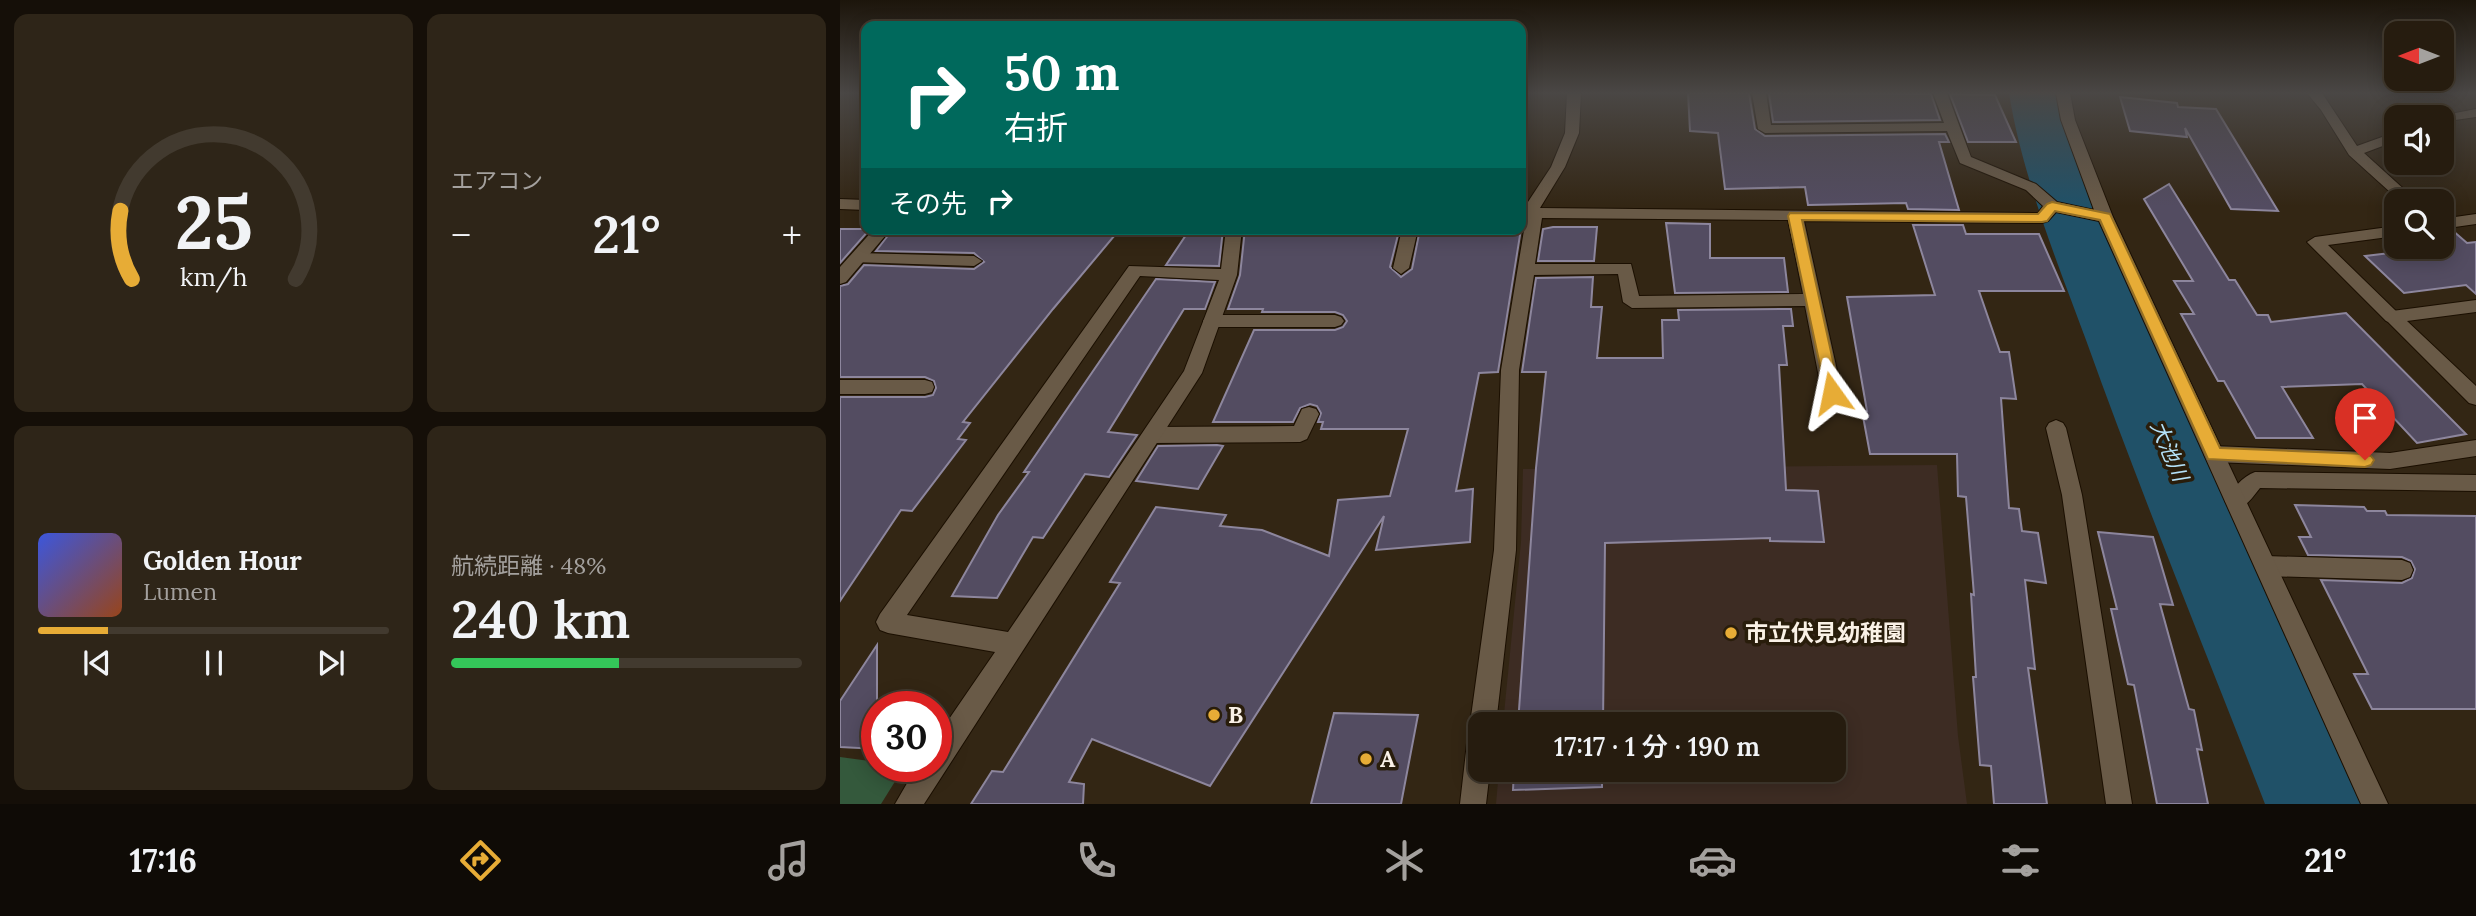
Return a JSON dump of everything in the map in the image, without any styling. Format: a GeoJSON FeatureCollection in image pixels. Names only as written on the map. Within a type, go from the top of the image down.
{"type":"FeatureCollection","features":[{"type":"Feature","properties":{"kind":"street"},"geometry":{"type":"LineString","coordinates":[[1485,712],[1505,550],[1510,370],[1525,270],[1528,213],[1558,167],[1572,131]]}},
{"type":"Feature","properties":{"kind":"street"},"geometry":{"type":"LineString","coordinates":[[1954,131],[1965,160],[2031,187],[2052,206],[2097,216]]}},
{"type":"Feature","properties":{"kind":"street"},"geometry":{"type":"LineString","coordinates":[[2071,131],[2097,216],[2214,454],[2375,804]]}},
{"type":"Feature","properties":{"kind":"street"},"geometry":{"type":"LineString","coordinates":[[2341,131],[2354,152],[2396,189]]}},
{"type":"Feature","properties":{"kind":"street"},"geometry":{"type":"LineString","coordinates":[[2354,152],[2384,141]]}},
{"type":"Feature","properties":{"kind":"street"},"geometry":{"type":"LineString","coordinates":[[840,204],[861,205]]}},
{"type":"Feature","properties":{"kind":"street"},"geometry":{"type":"LineString","coordinates":[[1528,213],[2042,218],[2052,206]]}},
{"type":"Feature","properties":{"kind":"street"},"geometry":{"type":"LineString","coordinates":[[1795,216],[1832,393]]}},
{"type":"Feature","properties":{"kind":"street"},"geometry":{"type":"LineString","coordinates":[[2454,222],[2476,219]]}},
{"type":"Feature","properties":{"kind":"street"},"geometry":{"type":"LineString","coordinates":[[2384,233],[2315,242],[2476,398]]}},
{"type":"Feature","properties":{"kind":"street"},"geometry":{"type":"LineString","coordinates":[[840,278],[878,235]]}},
{"type":"Feature","properties":{"kind":"street"},"geometry":{"type":"LineString","coordinates":[[952,737],[1193,373],[1229,275],[1233,235]]}},
{"type":"Feature","properties":{"kind":"street"},"geometry":{"type":"LineString","coordinates":[[1401,268],[1409,235]]}},
{"type":"Feature","properties":{"kind":"street"},"geometry":{"type":"LineString","coordinates":[[858,258],[974,261]]}},
{"type":"Feature","properties":{"kind":"street"},"geometry":{"type":"LineString","coordinates":[[1525,270],[1625,268],[1632,302],[1812,300]]}},
{"type":"Feature","properties":{"kind":"street"},"geometry":{"type":"LineString","coordinates":[[1013,644],[888,622],[1135,270],[1229,275]]}},
{"type":"Feature","properties":{"kind":"street"},"geometry":{"type":"LineString","coordinates":[[2392,317],[2476,306]]}},
{"type":"Feature","properties":{"kind":"street"},"geometry":{"type":"LineString","coordinates":[[1212,321],[1335,321]]}},
{"type":"Feature","properties":{"kind":"street"},"geometry":{"type":"LineString","coordinates":[[840,387],[925,387]]}},
{"type":"Feature","properties":{"kind":"street"},"geometry":{"type":"LineString","coordinates":[[1152,435],[1300,434],[1309,414]]}},
{"type":"Feature","properties":{"kind":"street"},"geometry":{"type":"LineString","coordinates":[[2056,428],[2072,495],[2119,804]]}},
{"type":"Feature","properties":{"kind":"street"},"geometry":{"type":"LineString","coordinates":[[2214,454],[2390,461],[2476,448]]}},
{"type":"Feature","properties":{"kind":"street"},"geometry":{"type":"LineString","coordinates":[[2236,501],[2256,480],[2476,482]]}},
{"type":"Feature","properties":{"kind":"street"},"geometry":{"type":"LineString","coordinates":[[2266,566],[2402,570]]}},
{"type":"Feature","properties":{"kind":"street"},"geometry":{"type":"LineString","coordinates":[[908,804],[922,782]]}},
{"type":"Feature","properties":{"kind":"street"},"geometry":{"type":"LineString","coordinates":[[1473,804],[1476,782]]}},
{"type":"Feature","properties":{"kind":"shaded area","name":"市立伏見幼稚園"},"geometry":{"type":"Polygon","coordinates":[[[1937,465],[1958,736],[1967,804],[1496,804],[1498,782],[1846,782],[1846,712],[1504,712],[1521,542],[1523,469],[1937,465]]]}},
{"type":"Feature","properties":{"kind":"green space"},"geometry":{"type":"Polygon","coordinates":[[[840,757],[861,760],[861,782],[895,782],[881,804],[840,804],[840,757]]]}},
{"type":"Feature","properties":{"kind":"building"},"geometry":{"type":"Polygon","coordinates":[[[1690,131],[1757,131],[1765,136],[1945,134],[1949,142],[1939,142],[1959,210],[1908,209],[1906,203],[1808,205],[1805,187],[1725,189],[1718,133],[1690,131]]]}},
{"type":"Feature","properties":{"kind":"building"},"geometry":{"type":"Polygon","coordinates":[[[1964,131],[2011,131],[2016,142],[1968,142],[1964,131]]]}},
{"type":"Feature","properties":{"kind":"building"},"geometry":{"type":"Polygon","coordinates":[[[2130,131],[2186,131],[2187,137],[2130,131]]]}},
{"type":"Feature","properties":{"kind":"building"},"geometry":{"type":"Polygon","coordinates":[[[2186,131],[2229,131],[2278,211],[2231,209],[2186,131]]]}},
{"type":"Feature","properties":{"kind":"building"},"geometry":{"type":"Polygon","coordinates":[[[2169,184],[2229,280],[2235,280],[2257,315],[2268,315],[2271,322],[2346,313],[2466,434],[2417,443],[2362,384],[2282,387],[2313,438],[2256,438],[2224,381],[2218,381],[2181,314],[2194,314],[2174,281],[2193,281],[2144,199],[2169,184]]]}},
{"type":"Feature","properties":{"kind":"building"},"geometry":{"type":"Polygon","coordinates":[[[1666,223],[1710,224],[1710,258],[1784,258],[1788,292],[1675,293],[1666,223]]]}},
{"type":"Feature","properties":{"kind":"building"},"geometry":{"type":"Polygon","coordinates":[[[1913,225],[1963,225],[1966,234],[2039,234],[2064,291],[1979,291],[2000,352],[2009,352],[2016,399],[2001,398],[2009,508],[2019,509],[2022,531],[2038,533],[2046,583],[2025,580],[2035,669],[2028,668],[2047,804],[1994,804],[1991,766],[1980,765],[1973,677],[1976,677],[1971,594],[1974,595],[1966,497],[1958,496],[1957,454],[1870,454],[1862,411],[1867,411],[1847,297],[1935,295],[1913,225]]]}},
{"type":"Feature","properties":{"kind":"building"},"geometry":{"type":"Polygon","coordinates":[[[1597,227],[1594,261],[1538,261],[1543,229],[1597,227]]]}},
{"type":"Feature","properties":{"kind":"building"},"geometry":{"type":"Polygon","coordinates":[[[840,229],[861,229],[861,235],[865,235],[840,263],[840,229]]]}},
{"type":"Feature","properties":{"kind":"building"},"geometry":{"type":"Polygon","coordinates":[[[2454,232],[2467,243],[2476,242],[2476,294],[2466,285],[2404,293],[2365,256],[2384,254],[2384,259],[2454,259],[2454,232]]]}},
{"type":"Feature","properties":{"kind":"building"},"geometry":{"type":"Polygon","coordinates":[[[888,235],[1115,235],[963,422],[970,423],[958,439],[966,440],[912,511],[901,510],[840,601],[840,397],[925,397],[933,395],[936,388],[934,381],[925,377],[840,377],[840,286],[848,284],[864,265],[974,269],[984,262],[974,253],[876,251],[888,235]]]}},
{"type":"Feature","properties":{"kind":"building"},"geometry":{"type":"Polygon","coordinates":[[[1186,235],[1222,235],[1219,266],[1166,265],[1186,235]]]}},
{"type":"Feature","properties":{"kind":"building"},"geometry":{"type":"Polygon","coordinates":[[[1244,235],[1398,235],[1390,267],[1401,277],[1412,269],[1419,235],[1520,235],[1498,372],[1479,373],[1456,491],[1473,489],[1470,542],[1376,550],[1384,516],[1210,786],[1092,739],[1069,782],[1084,784],[1083,804],[971,804],[992,771],[1003,772],[1120,583],[1110,582],[1156,507],[1226,515],[1220,526],[1262,530],[1329,556],[1338,500],[1390,496],[1408,429],[1321,429],[1323,422],[1318,422],[1321,413],[1317,406],[1310,404],[1300,408],[1293,422],[1213,422],[1254,330],[1335,330],[1343,327],[1347,321],[1343,315],[1335,312],[1228,309],[1240,275],[1244,235]]]}},
{"type":"Feature","properties":{"kind":"building"},"geometry":{"type":"Polygon","coordinates":[[[1593,277],[1591,307],[1602,307],[1597,358],[1663,358],[1662,320],[1679,320],[1678,310],[1791,309],[1793,326],[1783,326],[1787,365],[1779,365],[1786,490],[1818,491],[1824,542],[1770,541],[1770,538],[1605,543],[1603,712],[1519,712],[1536,468],[1546,372],[1522,372],[1536,278],[1593,277]]]}},
{"type":"Feature","properties":{"kind":"building"},"geometry":{"type":"Polygon","coordinates":[[[1156,279],[1215,282],[1205,309],[1184,309],[1108,432],[1137,435],[1109,477],[1085,474],[1043,538],[1033,537],[997,598],[952,596],[998,515],[1029,472],[1024,472],[1156,279]]]}},
{"type":"Feature","properties":{"kind":"building"},"geometry":{"type":"Polygon","coordinates":[[[1158,446],[1223,446],[1198,489],[1136,481],[1158,446]]]}},
{"type":"Feature","properties":{"kind":"building"},"geometry":{"type":"Polygon","coordinates":[[[2295,505],[2364,507],[2367,511],[2385,511],[2387,515],[2476,516],[2476,709],[2372,709],[2354,674],[2368,674],[2321,580],[2402,583],[2412,578],[2415,569],[2411,561],[2402,557],[2308,555],[2299,537],[2311,537],[2295,505]]]}},
{"type":"Feature","properties":{"kind":"building"},"geometry":{"type":"Polygon","coordinates":[[[2098,532],[2153,537],[2173,605],[2160,604],[2189,709],[2194,710],[2202,750],[2197,749],[2208,804],[2157,804],[2134,685],[2128,684],[2111,609],[2117,609],[2098,532]]]}},
{"type":"Feature","properties":{"kind":"building"},"geometry":{"type":"Polygon","coordinates":[[[877,645],[877,691],[861,691],[861,748],[840,747],[840,701],[877,645]]]}},
{"type":"Feature","properties":{"kind":"building","name":"A"},"geometry":{"type":"Polygon","coordinates":[[[1334,713],[1418,715],[1401,804],[1311,804],[1334,713]]]}},
{"type":"Feature","properties":{"kind":"building"},"geometry":{"type":"Polygon","coordinates":[[[1513,782],[1602,782],[1602,787],[1513,790],[1513,782]]]}},
{"type":"Feature","properties":{"kind":"waterway","name":"大池川"},"geometry":{"type":"LineString","coordinates":[[2044,131],[2078,234],[2150,416],[2316,804]]}},
{"type":"Feature","properties":{"kind":"place","name":"市立伏見幼稚園"},"geometry":{"type":"Point","coordinates":[1731,633]}},
{"type":"Feature","properties":{"kind":"place","name":"B"},"geometry":{"type":"Point","coordinates":[1214,715]}},
{"type":"Feature","properties":{"kind":"place","name":"A"},"geometry":{"type":"Point","coordinates":[1366,759]}},
{"type":"Feature","properties":{"kind":"route"},"geometry":{"type":"LineString","coordinates":[[1832,393],[1795,216],[2042,218],[2052,206],[2105,217],[2214,454],[2365,460]]}}]}
